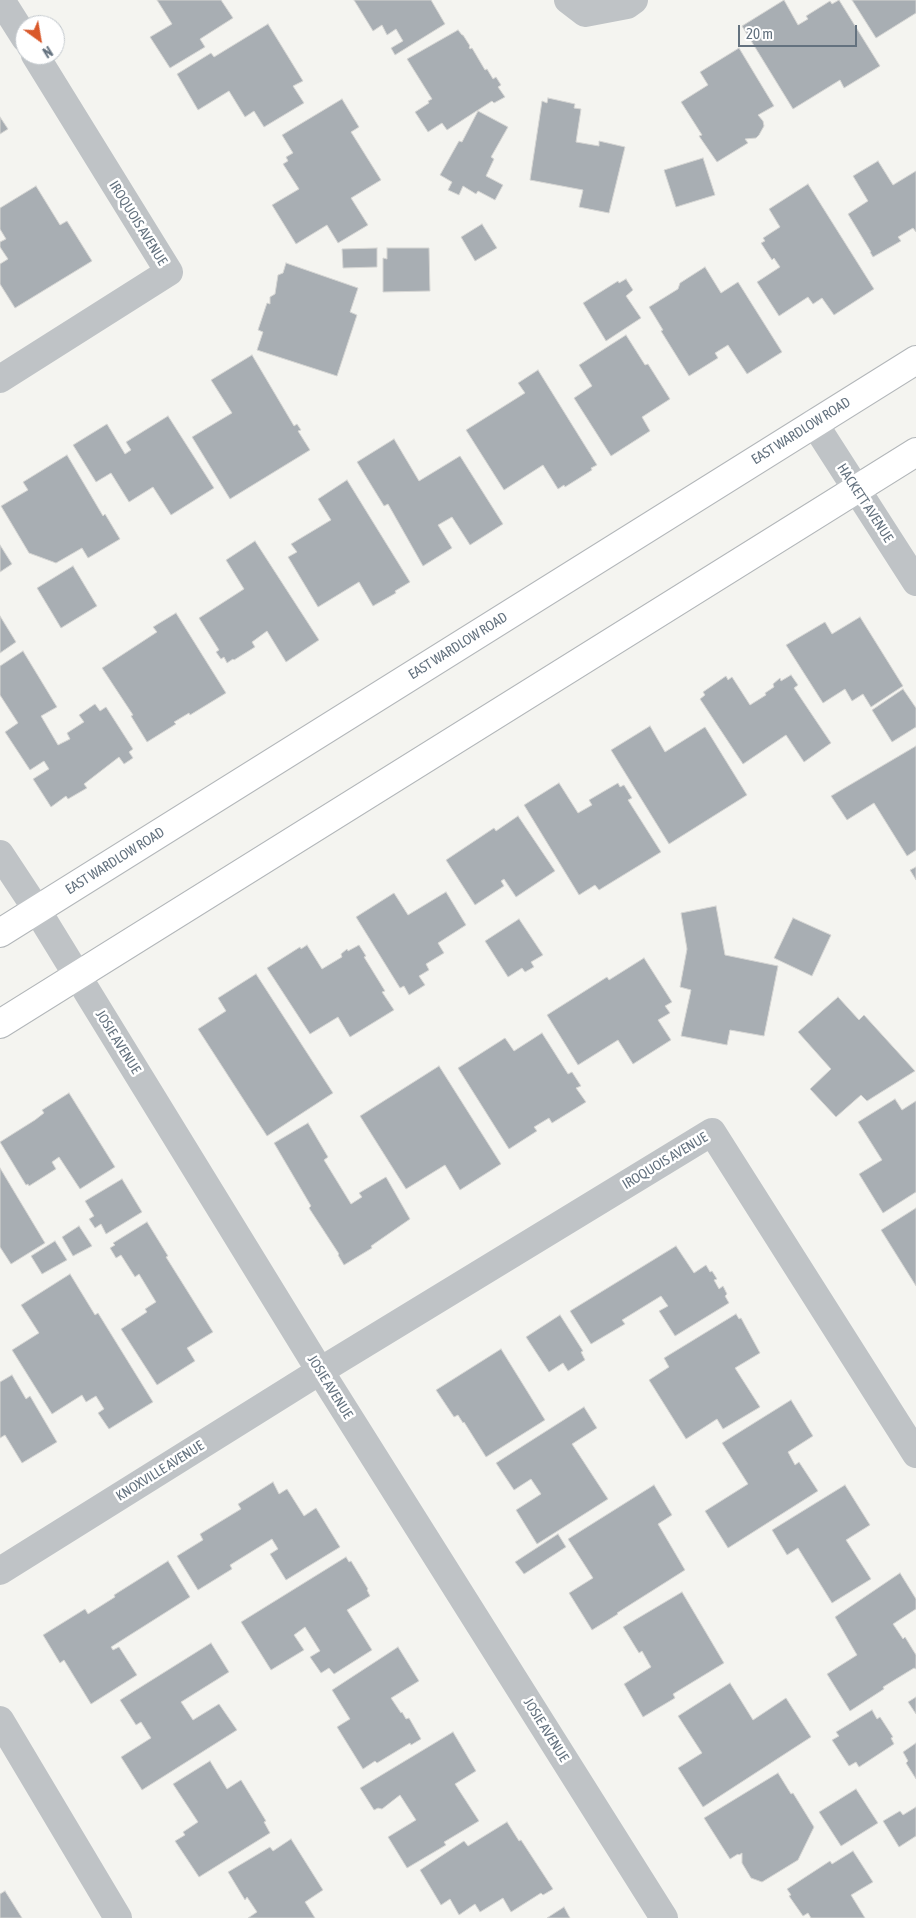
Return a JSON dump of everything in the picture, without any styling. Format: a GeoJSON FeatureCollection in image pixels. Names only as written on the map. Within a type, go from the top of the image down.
{"type":"FeatureCollection","features":[{"type":"Feature","properties":{"kind":"main road","name":"EAST WARDLOW ROAD"},"geometry":{"type":"LineString","coordinates":[[0,933],[916,360]]}},
{"type":"Feature","properties":{"kind":"main road"},"geometry":{"type":"LineString","coordinates":[[0,1024],[916,452]]}},
{"type":"Feature","properties":{"kind":"street"},"geometry":{"type":"LineString","coordinates":[[2,0],[15,21]]}},
{"type":"Feature","properties":{"kind":"street"},"geometry":{"type":"LineString","coordinates":[[568,0],[585,13],[627,5],[634,0]]}},
{"type":"Feature","properties":{"kind":"street","name":"IROQUOIS AVENUE"},"geometry":{"type":"LineString","coordinates":[[0,379],[168,272],[41,65]]}},
{"type":"Feature","properties":{"kind":"street","name":"HACKETT AVENUE"},"geometry":{"type":"LineString","coordinates":[[814,424],[916,582]]}},
{"type":"Feature","properties":{"kind":"street","name":"JOSIE AVENUE"},"geometry":{"type":"LineString","coordinates":[[0,854],[37,910],[320,1371],[664,1918]]}},
{"type":"Feature","properties":{"kind":"street","name":"IROQUOIS AVENUE"},"geometry":{"type":"LineString","coordinates":[[320,1371],[712,1132],[916,1454]]}},
{"type":"Feature","properties":{"kind":"street","name":"KNOXVILLE AVENUE"},"geometry":{"type":"LineString","coordinates":[[0,1571],[320,1371]]}},
{"type":"Feature","properties":{"kind":"street"},"geometry":{"type":"LineString","coordinates":[[0,1720],[118,1918]]}},
{"type":"Feature","properties":{"kind":"building"},"geometry":{"type":"Polygon","coordinates":[[[157,0],[221,0],[233,18],[200,39],[205,47],[170,68],[150,37],[172,24],[157,0]]]}},
{"type":"Feature","properties":{"kind":"building"},"geometry":{"type":"Polygon","coordinates":[[[354,0],[431,0],[445,24],[395,55],[391,48],[403,41],[396,29],[387,35],[382,25],[373,31],[354,0]]]}},
{"type":"Feature","properties":{"kind":"building"},"geometry":{"type":"Polygon","coordinates":[[[784,0],[798,25],[808,19],[806,16],[830,1],[832,4],[839,0],[880,66],[844,88],[840,80],[793,109],[742,26],[784,0]]]}},
{"type":"Feature","properties":{"kind":"building"},"geometry":{"type":"Polygon","coordinates":[[[852,0],[916,0],[916,13],[876,38],[852,0]]]}},
{"type":"Feature","properties":{"kind":"building"},"geometry":{"type":"Polygon","coordinates":[[[268,24],[303,81],[293,86],[304,103],[264,127],[254,111],[245,117],[229,91],[198,110],[177,74],[211,53],[214,57],[268,24]]]}},
{"type":"Feature","properties":{"kind":"building"},"geometry":{"type":"Polygon","coordinates":[[[458,30],[470,46],[470,49],[472,48],[485,70],[487,69],[493,79],[496,77],[501,85],[498,87],[505,97],[494,103],[492,101],[447,130],[442,123],[428,132],[415,112],[432,99],[407,59],[458,30]]]}},
{"type":"Feature","properties":{"kind":"building"},"geometry":{"type":"Polygon","coordinates":[[[739,48],[774,106],[758,115],[763,121],[764,126],[756,138],[745,139],[748,143],[717,162],[699,136],[702,135],[681,102],[708,85],[700,72],[739,48]]]}},
{"type":"Feature","properties":{"kind":"building"},"geometry":{"type":"Polygon","coordinates":[[[548,98],[575,104],[574,108],[581,109],[576,142],[599,146],[599,141],[625,147],[609,213],[579,207],[583,190],[530,180],[542,101],[547,103],[548,98]]]}},
{"type":"Feature","properties":{"kind":"building"},"geometry":{"type":"Polygon","coordinates":[[[342,99],[359,127],[351,132],[381,180],[351,198],[368,225],[338,243],[327,225],[296,244],[272,205],[299,189],[283,164],[288,161],[286,157],[293,153],[282,135],[342,99]]]}},
{"type":"Feature","properties":{"kind":"building"},"geometry":{"type":"Polygon","coordinates":[[[478,111],[508,127],[491,157],[494,159],[486,176],[503,185],[495,200],[478,191],[476,194],[463,186],[459,195],[448,190],[452,182],[440,175],[459,141],[462,142],[478,111]]]}},
{"type":"Feature","properties":{"kind":"building"},"geometry":{"type":"Polygon","coordinates":[[[0,117],[8,129],[0,134],[0,117]]]}},
{"type":"Feature","properties":{"kind":"building"},"geometry":{"type":"Polygon","coordinates":[[[703,158],[715,195],[676,207],[664,170],[703,158]]]}},
{"type":"Feature","properties":{"kind":"building"},"geometry":{"type":"Polygon","coordinates":[[[878,161],[893,185],[916,171],[916,232],[913,228],[898,237],[901,241],[873,257],[848,214],[868,201],[853,176],[878,161]]]}},
{"type":"Feature","properties":{"kind":"building"},"geometry":{"type":"Polygon","coordinates":[[[808,184],[874,289],[834,315],[822,298],[813,304],[808,297],[779,316],[757,282],[780,267],[774,258],[772,260],[761,243],[765,241],[763,238],[780,227],[769,209],[808,184]]]}},
{"type":"Feature","properties":{"kind":"building"},"geometry":{"type":"Polygon","coordinates":[[[36,186],[60,225],[67,221],[92,261],[15,308],[0,284],[0,264],[8,259],[0,247],[0,242],[6,239],[0,229],[0,208],[36,186]]]}},
{"type":"Feature","properties":{"kind":"building"},"geometry":{"type":"Polygon","coordinates":[[[482,224],[497,248],[475,261],[461,237],[482,224]]]}},
{"type":"Feature","properties":{"kind":"building"},"geometry":{"type":"Polygon","coordinates":[[[377,248],[377,267],[343,268],[342,249],[377,248]]]}},
{"type":"Feature","properties":{"kind":"building"},"geometry":{"type":"Polygon","coordinates":[[[387,248],[429,248],[430,291],[383,292],[383,258],[387,259],[387,248]]]}},
{"type":"Feature","properties":{"kind":"building"},"geometry":{"type":"Polygon","coordinates":[[[286,263],[358,288],[350,312],[357,315],[337,376],[257,350],[263,332],[258,330],[267,303],[270,304],[270,297],[275,294],[278,275],[283,273],[286,263]]]}},
{"type":"Feature","properties":{"kind":"building"},"geometry":{"type":"Polygon","coordinates":[[[705,267],[721,293],[738,282],[782,352],[747,374],[728,345],[715,353],[718,358],[689,376],[661,331],[663,330],[649,307],[678,289],[680,283],[705,267]]]}},
{"type":"Feature","properties":{"kind":"building"},"geometry":{"type":"Polygon","coordinates":[[[626,279],[633,290],[626,296],[641,318],[606,341],[583,303],[618,281],[619,283],[626,279]]]}},
{"type":"Feature","properties":{"kind":"building"},"geometry":{"type":"Polygon","coordinates":[[[626,335],[645,365],[648,364],[670,399],[642,417],[650,431],[611,456],[574,398],[592,386],[579,365],[626,335]]]}},
{"type":"Feature","properties":{"kind":"building"},"geometry":{"type":"Polygon","coordinates":[[[252,355],[294,426],[297,424],[301,430],[298,431],[310,450],[230,499],[192,437],[232,413],[211,380],[252,355]]]}},
{"type":"Feature","properties":{"kind":"building"},"geometry":{"type":"Polygon","coordinates":[[[538,370],[597,465],[565,487],[564,485],[558,489],[543,465],[504,490],[466,430],[525,393],[518,383],[538,370]]]}},
{"type":"Feature","properties":{"kind":"building"},"geometry":{"type":"Polygon","coordinates":[[[168,416],[214,488],[171,515],[153,487],[129,502],[111,473],[96,482],[73,445],[107,424],[125,454],[131,450],[126,442],[168,416]]]}},
{"type":"Feature","properties":{"kind":"building"},"geometry":{"type":"Polygon","coordinates":[[[394,439],[419,481],[460,456],[503,524],[470,545],[452,517],[438,525],[452,548],[423,566],[388,504],[384,506],[357,462],[394,439]]]}},
{"type":"Feature","properties":{"kind":"building"},"geometry":{"type":"Polygon","coordinates":[[[67,455],[103,516],[105,514],[120,539],[88,558],[82,548],[56,563],[29,553],[1,506],[28,490],[23,482],[67,455]]]}},
{"type":"Feature","properties":{"kind":"building"},"geometry":{"type":"Polygon","coordinates":[[[347,480],[410,582],[395,591],[396,593],[373,606],[359,582],[318,607],[288,557],[297,552],[291,544],[331,520],[318,499],[347,480]]]}},
{"type":"Feature","properties":{"kind":"building"},"geometry":{"type":"Polygon","coordinates":[[[255,541],[319,640],[286,662],[267,631],[252,642],[255,647],[227,663],[224,657],[221,659],[216,652],[219,650],[199,618],[244,589],[226,560],[255,541]]]}},
{"type":"Feature","properties":{"kind":"building"},"geometry":{"type":"Polygon","coordinates":[[[0,545],[12,564],[0,572],[0,545]]]}},
{"type":"Feature","properties":{"kind":"building"},"geometry":{"type":"Polygon","coordinates":[[[73,566],[97,606],[61,628],[37,588],[73,566]]]}},
{"type":"Feature","properties":{"kind":"building"},"geometry":{"type":"Polygon","coordinates":[[[176,613],[226,693],[190,715],[189,713],[174,722],[176,724],[147,742],[131,716],[133,715],[102,668],[157,632],[153,627],[176,613]]]}},
{"type":"Feature","properties":{"kind":"building"},"geometry":{"type":"Polygon","coordinates":[[[0,616],[16,642],[0,653],[0,616]]]}},
{"type":"Feature","properties":{"kind":"building"},"geometry":{"type":"Polygon","coordinates":[[[860,617],[903,686],[871,707],[863,694],[852,701],[845,689],[823,703],[786,645],[825,622],[832,634],[860,617]]]}},
{"type":"Feature","properties":{"kind":"building"},"geometry":{"type":"Polygon","coordinates":[[[23,651],[57,707],[41,716],[58,745],[70,739],[67,733],[84,722],[79,715],[95,704],[100,711],[106,707],[133,749],[129,752],[133,758],[124,764],[119,757],[84,784],[87,788],[68,799],[66,796],[51,807],[33,779],[49,769],[44,761],[30,770],[5,732],[18,723],[0,695],[0,666],[23,651]]]}},
{"type":"Feature","properties":{"kind":"building"},"geometry":{"type":"Polygon","coordinates":[[[791,675],[798,685],[794,688],[831,743],[804,762],[786,735],[743,764],[700,699],[705,695],[703,692],[726,676],[728,680],[732,677],[750,705],[766,695],[765,693],[774,687],[773,684],[780,678],[781,681],[791,675]]]}},
{"type":"Feature","properties":{"kind":"building"},"geometry":{"type":"Polygon","coordinates":[[[903,689],[916,708],[916,727],[892,742],[872,710],[903,689]]]}},
{"type":"Feature","properties":{"kind":"building"},"geometry":{"type":"Polygon","coordinates":[[[650,726],[665,752],[705,727],[747,795],[669,844],[611,750],[650,726]]]}},
{"type":"Feature","properties":{"kind":"building"},"geometry":{"type":"Polygon","coordinates":[[[916,746],[916,850],[907,856],[874,803],[847,820],[831,796],[916,746]]]}},
{"type":"Feature","properties":{"kind":"building"},"geometry":{"type":"Polygon","coordinates":[[[559,783],[578,813],[592,805],[589,800],[618,783],[620,787],[624,785],[632,798],[628,800],[661,852],[599,890],[595,885],[579,895],[524,805],[559,783]]]}},
{"type":"Feature","properties":{"kind":"building"},"geometry":{"type":"Polygon","coordinates":[[[518,816],[555,871],[516,897],[504,879],[501,881],[504,886],[475,905],[446,860],[494,828],[496,831],[518,816]]]}},
{"type":"Feature","properties":{"kind":"building"},"geometry":{"type":"Polygon","coordinates":[[[916,867],[916,880],[910,870],[916,867]]]}},
{"type":"Feature","properties":{"kind":"building"},"geometry":{"type":"Polygon","coordinates":[[[446,892],[466,925],[438,943],[444,953],[426,964],[429,970],[419,976],[425,985],[409,995],[404,986],[400,988],[356,917],[394,893],[408,915],[446,892]]]}},
{"type":"Feature","properties":{"kind":"building"},"geometry":{"type":"Polygon","coordinates":[[[716,906],[725,955],[778,966],[764,1036],[730,1030],[727,1045],[681,1036],[691,990],[680,987],[687,949],[681,913],[716,906]]]}},
{"type":"Feature","properties":{"kind":"building"},"geometry":{"type":"Polygon","coordinates":[[[793,918],[831,935],[812,976],[774,958],[793,918]]]}},
{"type":"Feature","properties":{"kind":"building"},"geometry":{"type":"Polygon","coordinates":[[[519,919],[543,955],[531,962],[534,967],[525,972],[522,968],[508,977],[485,941],[519,919]]]}},
{"type":"Feature","properties":{"kind":"building"},"geometry":{"type":"Polygon","coordinates":[[[307,945],[322,969],[342,957],[341,954],[347,949],[348,951],[359,945],[366,956],[364,957],[385,991],[382,992],[394,1010],[350,1037],[338,1017],[310,1034],[267,968],[300,947],[301,949],[307,945]]]}},
{"type":"Feature","properties":{"kind":"building"},"geometry":{"type":"Polygon","coordinates":[[[644,958],[672,1002],[665,1006],[670,1013],[658,1020],[671,1040],[633,1064],[618,1040],[578,1065],[547,1015],[607,977],[609,980],[644,958]]]}},
{"type":"Feature","properties":{"kind":"building"},"geometry":{"type":"Polygon","coordinates":[[[256,974],[333,1093],[267,1136],[198,1029],[226,1011],[218,998],[256,974]]]}},
{"type":"Feature","properties":{"kind":"building"},"geometry":{"type":"Polygon","coordinates":[[[838,997],[859,1020],[864,1015],[915,1071],[867,1101],[861,1095],[836,1117],[810,1089],[831,1069],[798,1032],[838,997]]]}},
{"type":"Feature","properties":{"kind":"building"},"geometry":{"type":"Polygon","coordinates":[[[542,1033],[568,1074],[572,1072],[581,1086],[576,1088],[586,1102],[552,1123],[549,1118],[534,1127],[537,1131],[509,1149],[458,1068],[505,1038],[514,1051],[542,1033]]]}},
{"type":"Feature","properties":{"kind":"building"},"geometry":{"type":"Polygon","coordinates":[[[439,1066],[501,1164],[460,1190],[445,1165],[406,1189],[360,1116],[439,1066]]]}},
{"type":"Feature","properties":{"kind":"building"},"geometry":{"type":"Polygon","coordinates":[[[69,1093],[115,1167],[80,1189],[59,1157],[52,1162],[56,1169],[29,1186],[28,1184],[26,1185],[0,1142],[35,1120],[44,1113],[42,1110],[69,1093]]]}},
{"type":"Feature","properties":{"kind":"building"},"geometry":{"type":"Polygon","coordinates":[[[895,1099],[902,1110],[916,1101],[916,1192],[883,1213],[859,1174],[882,1160],[858,1122],[895,1099]]]}},
{"type":"Feature","properties":{"kind":"building"},"geometry":{"type":"Polygon","coordinates":[[[308,1123],[328,1157],[324,1160],[351,1204],[362,1197],[359,1193],[386,1177],[410,1219],[371,1246],[372,1248],[344,1265],[309,1208],[311,1206],[274,1143],[308,1123]]]}},
{"type":"Feature","properties":{"kind":"building"},"geometry":{"type":"Polygon","coordinates":[[[0,1168],[45,1243],[11,1264],[0,1247],[0,1168]]]}},
{"type":"Feature","properties":{"kind":"building"},"geometry":{"type":"Polygon","coordinates":[[[122,1179],[142,1212],[106,1234],[101,1224],[95,1228],[89,1219],[94,1216],[85,1201],[122,1179]]]}},
{"type":"Feature","properties":{"kind":"building"},"geometry":{"type":"Polygon","coordinates":[[[916,1208],[916,1286],[881,1230],[916,1208]]]}},
{"type":"Feature","properties":{"kind":"building"},"geometry":{"type":"Polygon","coordinates":[[[147,1222],[168,1256],[166,1257],[213,1332],[187,1348],[195,1361],[157,1385],[121,1329],[147,1312],[145,1309],[156,1302],[139,1274],[135,1277],[121,1255],[116,1258],[110,1248],[115,1245],[113,1243],[147,1222]]]}},
{"type":"Feature","properties":{"kind":"building"},"geometry":{"type":"Polygon","coordinates":[[[79,1226],[92,1246],[73,1256],[62,1237],[79,1226]]]}},
{"type":"Feature","properties":{"kind":"building"},"geometry":{"type":"Polygon","coordinates":[[[55,1241],[67,1260],[42,1274],[31,1256],[55,1241]]]}},
{"type":"Feature","properties":{"kind":"building"},"geometry":{"type":"Polygon","coordinates":[[[676,1246],[694,1273],[706,1265],[710,1272],[712,1271],[717,1279],[714,1280],[719,1289],[723,1286],[729,1303],[675,1336],[659,1311],[668,1306],[661,1296],[622,1320],[625,1324],[591,1344],[570,1311],[676,1246]]]}},
{"type":"Feature","properties":{"kind":"building"},"geometry":{"type":"Polygon","coordinates":[[[70,1274],[95,1315],[98,1313],[153,1402],[109,1429],[98,1413],[104,1409],[96,1396],[86,1402],[82,1395],[52,1414],[12,1350],[39,1333],[21,1305],[70,1274]]]}},
{"type":"Feature","properties":{"kind":"building"},"geometry":{"type":"Polygon","coordinates":[[[736,1314],[739,1319],[741,1318],[760,1353],[735,1368],[760,1407],[723,1429],[717,1419],[686,1439],[649,1380],[669,1367],[664,1358],[736,1314]]]}},
{"type":"Feature","properties":{"kind":"building"},"geometry":{"type":"Polygon","coordinates":[[[560,1315],[583,1351],[581,1352],[585,1360],[568,1371],[563,1363],[549,1372],[526,1337],[560,1315]]]}},
{"type":"Feature","properties":{"kind":"building"},"geometry":{"type":"Polygon","coordinates":[[[501,1349],[545,1420],[486,1457],[464,1422],[458,1415],[454,1417],[436,1390],[501,1349]]]}},
{"type":"Feature","properties":{"kind":"building"},"geometry":{"type":"Polygon","coordinates":[[[12,1375],[26,1399],[30,1396],[57,1442],[22,1463],[5,1435],[0,1438],[0,1382],[12,1375]]]}},
{"type":"Feature","properties":{"kind":"building"},"geometry":{"type":"Polygon","coordinates":[[[791,1400],[813,1436],[788,1452],[795,1465],[799,1462],[818,1491],[728,1548],[705,1511],[748,1484],[722,1443],[791,1400]]]}},
{"type":"Feature","properties":{"kind":"building"},"geometry":{"type":"Polygon","coordinates":[[[584,1407],[597,1428],[572,1444],[608,1499],[537,1544],[516,1510],[541,1494],[531,1479],[514,1490],[496,1463],[584,1407]]]}},
{"type":"Feature","properties":{"kind":"building"},"geometry":{"type":"Polygon","coordinates":[[[273,1482],[279,1494],[287,1489],[304,1516],[316,1508],[340,1547],[286,1580],[270,1554],[278,1549],[272,1539],[230,1565],[232,1569],[198,1590],[177,1556],[203,1540],[200,1534],[241,1509],[238,1504],[273,1482]]]}},
{"type":"Feature","properties":{"kind":"building"},"geometry":{"type":"Polygon","coordinates":[[[654,1485],[672,1515],[658,1524],[685,1570],[592,1630],[569,1593],[593,1578],[568,1539],[654,1485]]]}},
{"type":"Feature","properties":{"kind":"building"},"geometry":{"type":"Polygon","coordinates":[[[845,1485],[870,1525],[846,1540],[871,1579],[832,1603],[798,1548],[787,1555],[772,1530],[845,1485]]]}},
{"type":"Feature","properties":{"kind":"building"},"geometry":{"type":"Polygon","coordinates":[[[558,1534],[566,1547],[524,1574],[515,1562],[558,1534]]]}},
{"type":"Feature","properties":{"kind":"building"},"geometry":{"type":"Polygon","coordinates":[[[346,1557],[349,1562],[351,1561],[368,1589],[370,1596],[347,1610],[372,1650],[334,1674],[329,1668],[321,1673],[310,1657],[320,1651],[305,1627],[294,1635],[304,1650],[271,1670],[241,1622],[346,1557]]]}},
{"type":"Feature","properties":{"kind":"building"},"geometry":{"type":"Polygon","coordinates":[[[168,1561],[190,1597],[111,1647],[113,1650],[119,1647],[137,1675],[91,1704],[64,1660],[60,1663],[43,1635],[85,1609],[88,1614],[168,1561]]]}},
{"type":"Feature","properties":{"kind":"building"},"geometry":{"type":"Polygon","coordinates":[[[900,1573],[916,1599],[916,1609],[893,1624],[903,1639],[905,1637],[916,1655],[916,1669],[914,1668],[883,1687],[884,1689],[850,1711],[827,1674],[857,1655],[835,1617],[900,1573]]]}},
{"type":"Feature","properties":{"kind":"building"},"geometry":{"type":"Polygon","coordinates":[[[682,1592],[724,1663],[673,1694],[675,1698],[643,1717],[624,1684],[651,1667],[642,1651],[639,1653],[623,1627],[682,1592]]]}},
{"type":"Feature","properties":{"kind":"building"},"geometry":{"type":"Polygon","coordinates":[[[211,1643],[229,1672],[181,1702],[193,1720],[219,1704],[237,1730],[142,1790],[121,1757],[151,1738],[141,1722],[136,1725],[120,1700],[211,1643]]]}},
{"type":"Feature","properties":{"kind":"building"},"geometry":{"type":"Polygon","coordinates":[[[398,1647],[419,1681],[391,1698],[406,1719],[409,1718],[421,1739],[411,1745],[410,1743],[377,1763],[375,1761],[363,1769],[337,1727],[350,1719],[332,1690],[398,1647]]]}},
{"type":"Feature","properties":{"kind":"building"},"geometry":{"type":"Polygon","coordinates":[[[730,1683],[753,1720],[786,1698],[811,1737],[703,1807],[678,1768],[702,1753],[678,1716],[730,1683]]]}},
{"type":"Feature","properties":{"kind":"building"},"geometry":{"type":"Polygon","coordinates":[[[916,1697],[916,1714],[908,1702],[916,1697]]]}},
{"type":"Feature","properties":{"kind":"building"},"geometry":{"type":"Polygon","coordinates":[[[872,1710],[877,1719],[880,1717],[893,1737],[891,1738],[894,1744],[859,1767],[856,1762],[849,1766],[832,1740],[839,1736],[836,1732],[872,1710]]]}},
{"type":"Feature","properties":{"kind":"building"},"geometry":{"type":"Polygon","coordinates":[[[453,1732],[476,1771],[455,1784],[479,1821],[444,1842],[446,1845],[407,1868],[388,1837],[416,1820],[400,1795],[382,1809],[374,1810],[360,1788],[453,1732]]]}},
{"type":"Feature","properties":{"kind":"building"},"geometry":{"type":"Polygon","coordinates":[[[916,1743],[916,1779],[906,1763],[908,1761],[903,1752],[916,1743]]]}},
{"type":"Feature","properties":{"kind":"building"},"geometry":{"type":"Polygon","coordinates":[[[210,1761],[227,1789],[241,1780],[266,1821],[264,1822],[270,1833],[199,1877],[175,1841],[185,1835],[183,1832],[198,1822],[173,1784],[210,1761]]]}},
{"type":"Feature","properties":{"kind":"building"},"geometry":{"type":"Polygon","coordinates":[[[778,1773],[814,1827],[798,1860],[762,1882],[751,1878],[742,1863],[742,1853],[730,1859],[704,1818],[778,1773]]]}},
{"type":"Feature","properties":{"kind":"building"},"geometry":{"type":"Polygon","coordinates":[[[856,1789],[878,1823],[841,1846],[819,1812],[856,1789]]]}},
{"type":"Feature","properties":{"kind":"building"},"geometry":{"type":"Polygon","coordinates":[[[916,1807],[916,1836],[899,1847],[883,1821],[900,1811],[903,1815],[916,1807]]]}},
{"type":"Feature","properties":{"kind":"building"},"geometry":{"type":"Polygon","coordinates":[[[507,1822],[553,1889],[543,1895],[541,1893],[511,1912],[503,1898],[480,1912],[475,1904],[459,1915],[450,1899],[441,1905],[420,1870],[464,1841],[468,1846],[507,1822]]]}},
{"type":"Feature","properties":{"kind":"building"},"geometry":{"type":"Polygon","coordinates":[[[291,1839],[323,1890],[305,1902],[315,1918],[248,1918],[257,1912],[247,1897],[245,1900],[228,1872],[270,1847],[273,1851],[291,1839]]]}},
{"type":"Feature","properties":{"kind":"building"},"geometry":{"type":"Polygon","coordinates":[[[853,1851],[873,1882],[851,1895],[865,1918],[811,1918],[808,1913],[803,1916],[789,1896],[791,1895],[787,1889],[830,1861],[832,1864],[853,1851]]]}},
{"type":"Feature","properties":{"kind":"building"},"geometry":{"type":"Polygon","coordinates":[[[5,1891],[22,1918],[0,1918],[0,1894],[5,1891]]]}},
{"type":"Feature","properties":{"kind":"building"},"geometry":{"type":"Polygon","coordinates":[[[564,1907],[570,1918],[547,1918],[564,1907]]]}}]}
